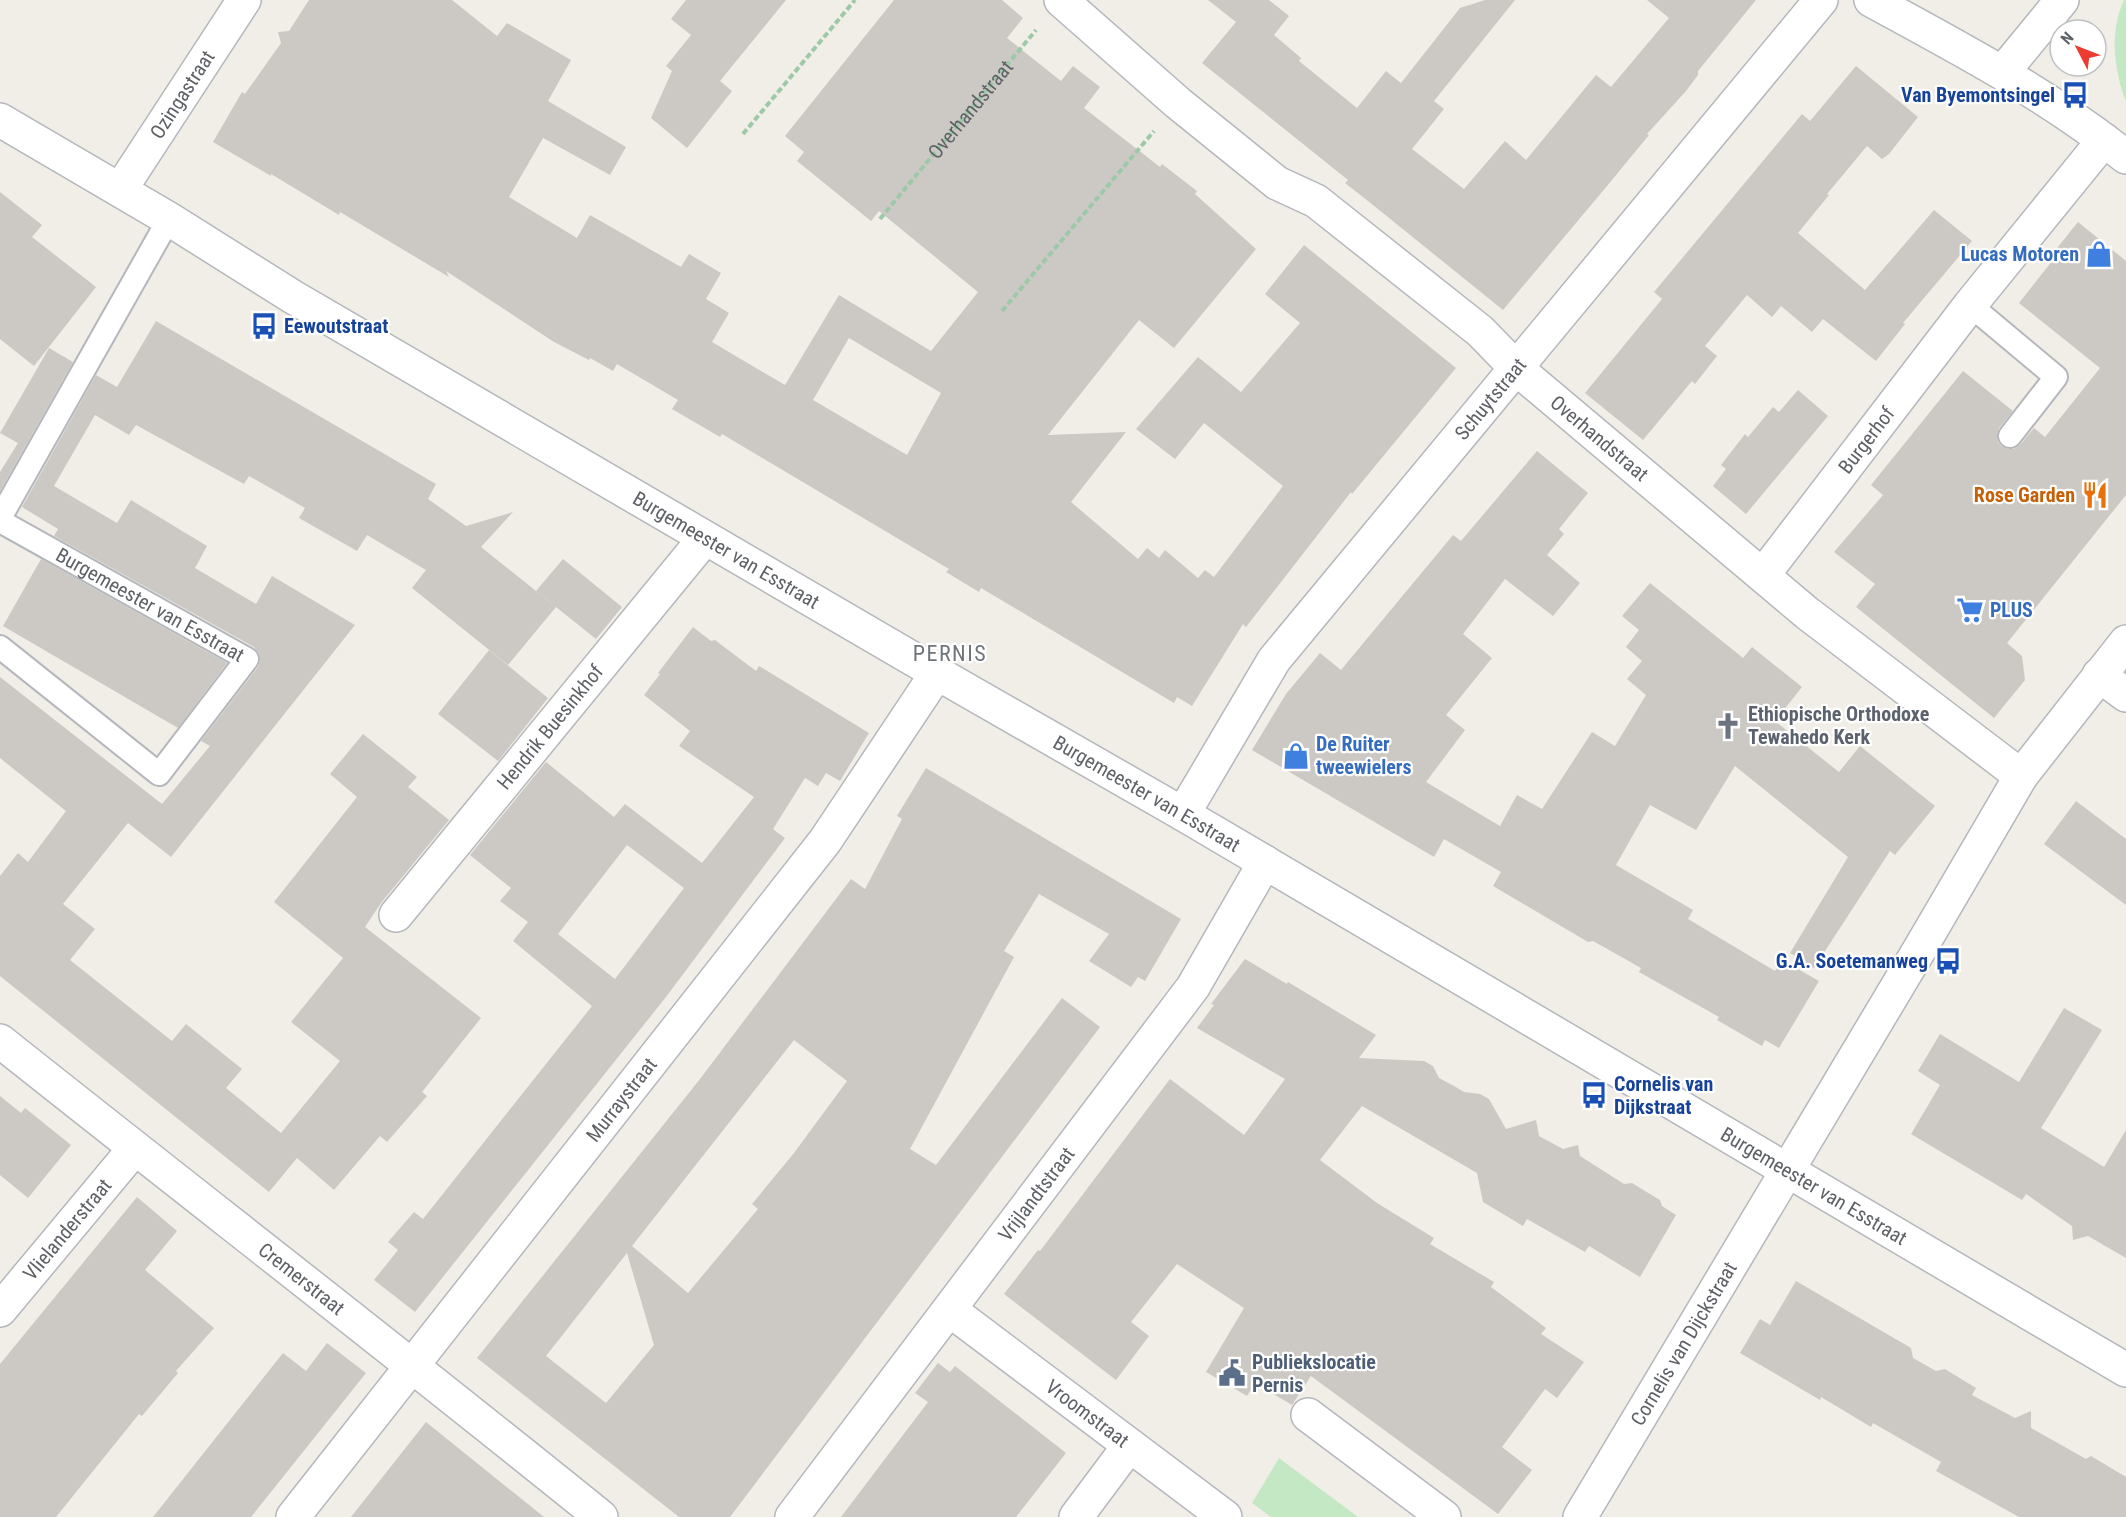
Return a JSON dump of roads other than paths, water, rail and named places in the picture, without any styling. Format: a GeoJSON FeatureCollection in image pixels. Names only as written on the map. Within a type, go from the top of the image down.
{"type":"FeatureCollection","features":[{"type":"Feature","properties":{"kind":"street","name":"Ozingastraat"},"geometry":{"type":"LineString","coordinates":[[120,190],[244,0]]}},
{"type":"Feature","properties":{"kind":"street","name":"Overhandstraat"},"geometry":{"type":"LineString","coordinates":[[1061,0],[1178,103],[1277,183],[1316,201],[1480,331],[1516,368],[1763,575],[1853,648],[2021,776]]}},
{"type":"Feature","properties":{"kind":"street","name":"Schuytstraat"},"geometry":{"type":"LineString","coordinates":[[1183,814],[1274,660],[1821,0]]}},
{"type":"Feature","properties":{"kind":"street"},"geometry":{"type":"LineString","coordinates":[[1871,0],[2003,72],[2115,148]]}},
{"type":"Feature","properties":{"kind":"street"},"geometry":{"type":"LineString","coordinates":[[2003,72],[2062,0]]}},
{"type":"Feature","properties":{"kind":"street","name":"Burgemeester van Esstraat"},"geometry":{"type":"LineString","coordinates":[[0,120],[169,219],[293,297],[1265,862],[2126,1370]]}},
{"type":"Feature","properties":{"kind":"street","name":"Burgerhof"},"geometry":{"type":"LineString","coordinates":[[1763,575],[1970,305],[2115,148]]}},
{"type":"Feature","properties":{"kind":"street","name":"Hendrik Buesinkhof"},"geometry":{"type":"LineString","coordinates":[[396,915],[705,538]]}},
{"type":"Feature","properties":{"kind":"street"},"geometry":{"type":"LineString","coordinates":[[1788,1169],[2021,776],[2126,642]]}},
{"type":"Feature","properties":{"kind":"street","name":"Murraystraat"},"geometry":{"type":"LineString","coordinates":[[293,1517],[825,842],[938,673]]}},
{"type":"Feature","properties":{"kind":"street"},"geometry":{"type":"LineString","coordinates":[[2099,675],[2126,695]]}},
{"type":"Feature","properties":{"kind":"street","name":"Vrijlandtstraat"},"geometry":{"type":"LineString","coordinates":[[792,1517],[1193,987],[1265,862]]}},
{"type":"Feature","properties":{"kind":"street","name":"Cremerstraat"},"geometry":{"type":"LineString","coordinates":[[0,1041],[413,1365],[601,1517]]}},
{"type":"Feature","properties":{"kind":"street","name":"Vlielanderstraat"},"geometry":{"type":"LineString","coordinates":[[0,1310],[135,1148]]}},
{"type":"Feature","properties":{"kind":"street","name":"Cornelis van Dijckstraat"},"geometry":{"type":"LineString","coordinates":[[1580,1517],[1788,1169]]}},
{"type":"Feature","properties":{"kind":"street","name":"Vroomstraat"},"geometry":{"type":"LineString","coordinates":[[950,1310],[1225,1517]]}},
{"type":"Feature","properties":{"kind":"street"},"geometry":{"type":"LineString","coordinates":[[1308,1415],[1444,1517]]}},
{"type":"Feature","properties":{"kind":"street"},"geometry":{"type":"LineString","coordinates":[[1076,1517],[1129,1446]]}},
{"type":"Feature","properties":{"kind":"lane","name":"Burgemeester van Esstraat"},"geometry":{"type":"LineString","coordinates":[[0,647],[159,774],[247,659],[2,512],[169,219]]}},
{"type":"Feature","properties":{"kind":"lane"},"geometry":{"type":"LineString","coordinates":[[1970,305],[2056,377],[2010,436]]}},
{"type":"Feature","properties":{"kind":"place","name":"Van Byemontsingel"},"geometry":{"type":"Point","coordinates":[2075,95]}},
{"type":"Feature","properties":{"kind":"place","name":"Lucas Motoren"},"geometry":{"type":"Point","coordinates":[2099,254]}},
{"type":"Feature","properties":{"kind":"place","name":"Eewoutstraat"},"geometry":{"type":"Point","coordinates":[264,326]}},
{"type":"Feature","properties":{"kind":"place","name":"Rose Garden"},"geometry":{"type":"Point","coordinates":[2095,495]}},
{"type":"Feature","properties":{"kind":"place","name":"PLUS"},"geometry":{"type":"Point","coordinates":[1970,610]}},
{"type":"Feature","properties":{"kind":"place","name":"Ethiopische Orthodoxe Tewahedo Kerk"},"geometry":{"type":"Point","coordinates":[1728,726]}},
{"type":"Feature","properties":{"kind":"place","name":"De Ruiter tweewielers"},"geometry":{"type":"Point","coordinates":[1296,756]}},
{"type":"Feature","properties":{"kind":"place","name":"G.A. Soetemanweg"},"geometry":{"type":"Point","coordinates":[1948,961]}},
{"type":"Feature","properties":{"kind":"place","name":"Cornelis van Dijkstraat"},"geometry":{"type":"Point","coordinates":[1594,1095]}},
{"type":"Feature","properties":{"kind":"place","name":"Publiekslocatie Pernis"},"geometry":{"type":"Point","coordinates":[1232,1373]}},
{"type":"Feature","properties":{"kind":"district","name":"PERNIS"},"geometry":{"type":"Point","coordinates":[950,653]}}]}
